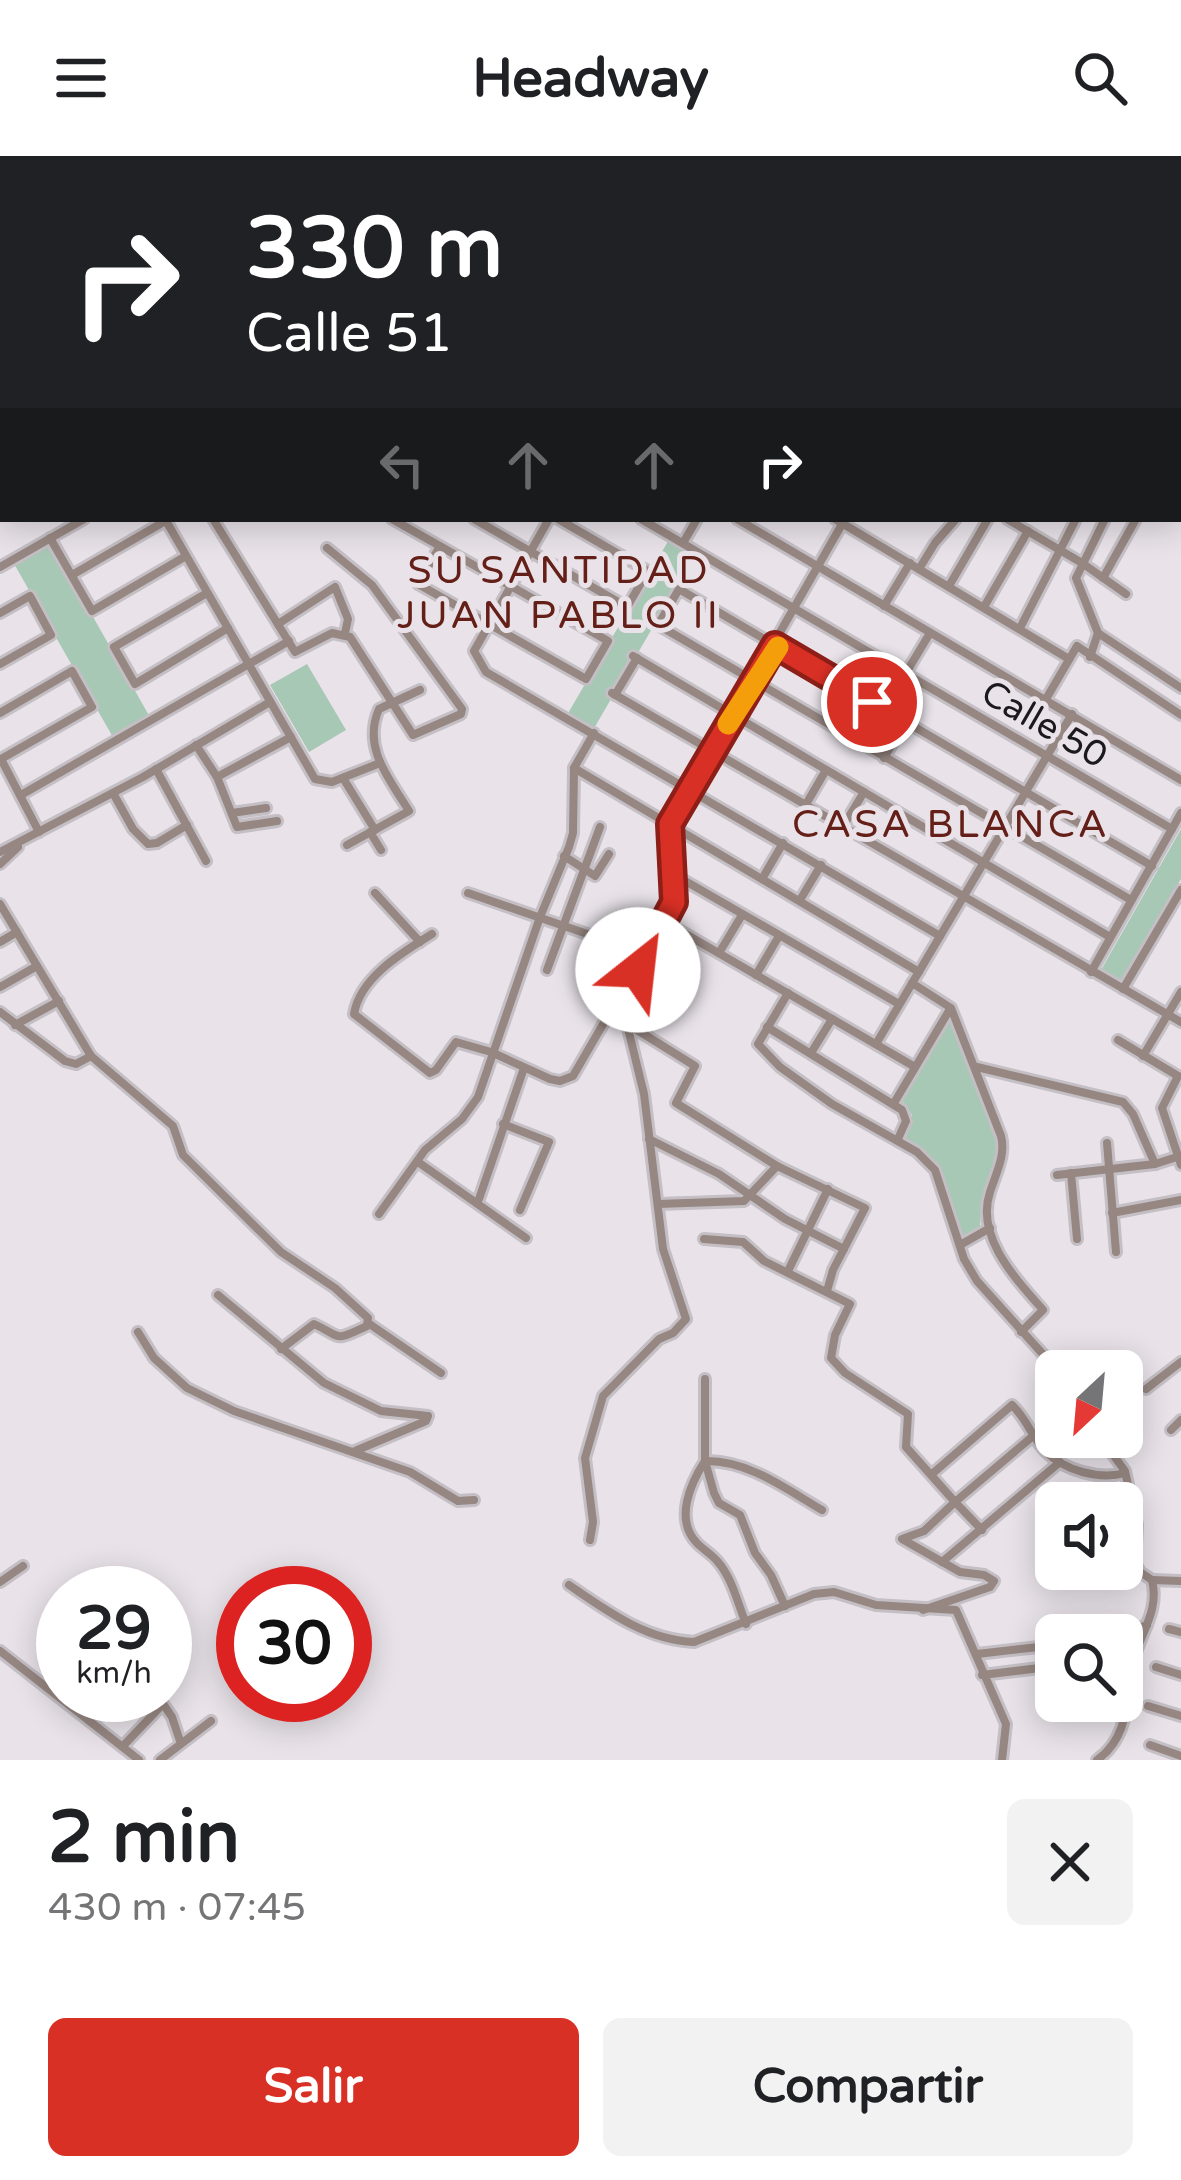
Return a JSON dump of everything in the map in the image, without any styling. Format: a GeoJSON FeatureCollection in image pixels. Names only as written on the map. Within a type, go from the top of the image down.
{"type":"FeatureCollection","features":[{"type":"Feature","properties":{"kind":"street"},"geometry":{"type":"LineString","coordinates":[[0,567],[79,522]]}},
{"type":"Feature","properties":{"kind":"street"},"geometry":{"type":"LineString","coordinates":[[71,575],[163,522]]}},
{"type":"Feature","properties":{"kind":"street"},"geometry":{"type":"LineString","coordinates":[[167,522],[315,779],[325,783],[380,764]]}},
{"type":"Feature","properties":{"kind":"street"},"geometry":{"type":"LineString","coordinates":[[215,522],[295,652],[332,633],[344,633]]}},
{"type":"Feature","properties":{"kind":"street"},"geometry":{"type":"LineString","coordinates":[[397,522],[510,585],[608,641],[586,679],[418,584],[440,546]]}},
{"type":"Feature","properties":{"kind":"street"},"geometry":{"type":"LineString","coordinates":[[479,522],[627,607],[648,571],[558,522]]}},
{"type":"Feature","properties":{"kind":"street"},"geometry":{"type":"LineString","coordinates":[[551,522],[474,650],[493,678],[940,936]]}},
{"type":"Feature","properties":{"kind":"street","name":"Calle 50"},"geometry":{"type":"LineString","coordinates":[[646,522],[1172,829]]}},
{"type":"Feature","properties":{"kind":"street"},"geometry":{"type":"LineString","coordinates":[[683,543],[696,522]]}},
{"type":"Feature","properties":{"kind":"street"},"geometry":{"type":"LineString","coordinates":[[742,522],[1181,779]]}},
{"type":"Feature","properties":{"kind":"street"},"geometry":{"type":"LineString","coordinates":[[432,934],[381,970],[354,1006],[354,1014],[430,1072],[454,1042],[560,1081],[573,1076],[674,902],[670,824],[820,568],[841,522]]}},
{"type":"Feature","properties":{"kind":"street"},"geometry":{"type":"LineString","coordinates":[[843,522],[1069,659]]}},
{"type":"Feature","properties":{"kind":"street"},"geometry":{"type":"LineString","coordinates":[[884,606],[953,522]]}},
{"type":"Feature","properties":{"kind":"street"},"geometry":{"type":"LineString","coordinates":[[949,586],[986,522]]}},
{"type":"Feature","properties":{"kind":"street"},"geometry":{"type":"LineString","coordinates":[[1012,522],[1126,594]]}},
{"type":"Feature","properties":{"kind":"street"},"geometry":{"type":"LineString","coordinates":[[1020,628],[1062,551],[1070,522]]}},
{"type":"Feature","properties":{"kind":"street"},"geometry":{"type":"LineString","coordinates":[[1104,522],[1076,580],[1098,633],[1181,688]]}},
{"type":"Feature","properties":{"kind":"street"},"geometry":{"type":"LineString","coordinates":[[1103,578],[1134,522]]}},
{"type":"Feature","properties":{"kind":"street"},"geometry":{"type":"LineString","coordinates":[[984,607],[1028,531]]}},
{"type":"Feature","properties":{"kind":"street"},"geometry":{"type":"LineString","coordinates":[[50,538],[92,611],[186,556]]}},
{"type":"Feature","properties":{"kind":"street"},"geometry":{"type":"LineString","coordinates":[[278,624],[335,587],[348,619],[344,633],[413,735],[462,712],[371,585],[327,548]]}},
{"type":"Feature","properties":{"kind":"street"},"geometry":{"type":"LineString","coordinates":[[1131,900],[658,625],[679,589],[1152,866]]}},
{"type":"Feature","properties":{"kind":"street"},"geometry":{"type":"LineString","coordinates":[[207,593],[114,647],[135,684],[228,628]]}},
{"type":"Feature","properties":{"kind":"street"},"geometry":{"type":"LineString","coordinates":[[0,614],[30,596],[51,635],[0,664]]}},
{"type":"Feature","properties":{"kind":"street"},"geometry":{"type":"LineString","coordinates":[[906,674],[930,633]]}},
{"type":"Feature","properties":{"kind":"street"},"geometry":{"type":"LineString","coordinates":[[1090,657],[1098,633]]}},
{"type":"Feature","properties":{"kind":"street"},"geometry":{"type":"LineString","coordinates":[[21,795],[289,641]]}},
{"type":"Feature","properties":{"kind":"street"},"geometry":{"type":"LineString","coordinates":[[1046,699],[1077,646],[1181,715]]}},
{"type":"Feature","properties":{"kind":"street"},"geometry":{"type":"LineString","coordinates":[[1110,937],[635,657],[614,694],[1181,1022]]}},
{"type":"Feature","properties":{"kind":"street"},"geometry":{"type":"LineString","coordinates":[[0,712],[72,671],[92,706],[0,758],[39,832]]}},
{"type":"Feature","properties":{"kind":"street"},"geometry":{"type":"LineString","coordinates":[[347,844],[409,811],[380,764],[371,732],[379,709],[420,690]]}},
{"type":"Feature","properties":{"kind":"street"},"geometry":{"type":"LineString","coordinates":[[846,736],[867,699]]}},
{"type":"Feature","properties":{"kind":"street"},"geometry":{"type":"LineString","coordinates":[[0,851],[113,794],[270,702]]}},
{"type":"Feature","properties":{"kind":"street"},"geometry":{"type":"LineString","coordinates":[[876,1044],[1072,714]]}},
{"type":"Feature","properties":{"kind":"street"},"geometry":{"type":"LineString","coordinates":[[884,758],[905,722]]}},
{"type":"Feature","properties":{"kind":"street"},"geometry":{"type":"LineString","coordinates":[[379,1214],[425,1150],[472,1107],[573,833],[574,768],[594,734]]}},
{"type":"Feature","properties":{"kind":"street"},"geometry":{"type":"LineString","coordinates":[[217,778],[291,737]]}},
{"type":"Feature","properties":{"kind":"street"},"geometry":{"type":"LineString","coordinates":[[196,745],[217,778],[237,827],[277,821]]}},
{"type":"Feature","properties":{"kind":"street"},"geometry":{"type":"LineString","coordinates":[[574,768],[919,972]]}},
{"type":"Feature","properties":{"kind":"street"},"geometry":{"type":"LineString","coordinates":[[156,769],[206,861]]}},
{"type":"Feature","properties":{"kind":"street"},"geometry":{"type":"LineString","coordinates":[[805,806],[826,770]]}},
{"type":"Feature","properties":{"kind":"street"},"geometry":{"type":"LineString","coordinates":[[343,778],[381,850]]}},
{"type":"Feature","properties":{"kind":"street"},"geometry":{"type":"LineString","coordinates":[[842,828],[864,792]]}},
{"type":"Feature","properties":{"kind":"street"},"geometry":{"type":"LineString","coordinates":[[113,794],[133,829],[148,844],[187,825]]}},
{"type":"Feature","properties":{"kind":"street"},"geometry":{"type":"LineString","coordinates":[[232,813],[266,808]]}},
{"type":"Feature","properties":{"kind":"street"},"geometry":{"type":"LineString","coordinates":[[1091,972],[1181,813]]}},
{"type":"Feature","properties":{"kind":"street"},"geometry":{"type":"LineString","coordinates":[[547,970],[600,827]]}},
{"type":"Feature","properties":{"kind":"street"},"geometry":{"type":"LineString","coordinates":[[0,864],[39,832]]}},
{"type":"Feature","properties":{"kind":"street"},"geometry":{"type":"LineString","coordinates":[[763,879],[783,843]]}},
{"type":"Feature","properties":{"kind":"street"},"geometry":{"type":"LineString","coordinates":[[564,856],[597,876],[609,854]]}},
{"type":"Feature","properties":{"kind":"street"},"geometry":{"type":"LineString","coordinates":[[800,901],[821,865]]}},
{"type":"Feature","properties":{"kind":"street"},"geometry":{"type":"LineString","coordinates":[[673,874],[899,1004]]}},
{"type":"Feature","properties":{"kind":"street"},"geometry":{"type":"LineString","coordinates":[[1123,989],[1181,890]]}},
{"type":"Feature","properties":{"kind":"street"},"geometry":{"type":"LineString","coordinates":[[374,893],[420,942]]}},
{"type":"Feature","properties":{"kind":"street"},"geometry":{"type":"LineString","coordinates":[[468,893],[599,938],[638,970]]}},
{"type":"Feature","properties":{"kind":"street"},"geometry":{"type":"LineString","coordinates":[[0,904],[91,1056],[172,1126],[183,1155],[200,1175],[281,1252],[350,1300],[368,1323],[440,1372]]}},
{"type":"Feature","properties":{"kind":"street"},"geometry":{"type":"LineString","coordinates":[[719,953],[742,914]]}},
{"type":"Feature","properties":{"kind":"street"},"geometry":{"type":"LineString","coordinates":[[665,922],[915,1066]]}},
{"type":"Feature","properties":{"kind":"street"},"geometry":{"type":"LineString","coordinates":[[0,942],[17,932]]}},
{"type":"Feature","properties":{"kind":"street"},"geometry":{"type":"LineString","coordinates":[[756,975],[778,936]]}},
{"type":"Feature","properties":{"kind":"street"},"geometry":{"type":"LineString","coordinates":[[0,987],[38,966]]}},
{"type":"Feature","properties":{"kind":"street"},"geometry":{"type":"LineString","coordinates":[[912,983],[951,1008],[1004,1148],[984,1212],[1006,1270],[1043,1310],[1022,1332]]}},
{"type":"Feature","properties":{"kind":"street"},"geometry":{"type":"LineString","coordinates":[[1143,1056],[1181,992]]}},
{"type":"Feature","properties":{"kind":"street"},"geometry":{"type":"LineString","coordinates":[[788,993],[765,1050],[780,1067],[832,1104],[897,1140],[935,1170],[959,1245],[977,1281],[1039,1350]]}},
{"type":"Feature","properties":{"kind":"street"},"geometry":{"type":"LineString","coordinates":[[15,1025],[59,1000]]}},
{"type":"Feature","properties":{"kind":"street"},"geometry":{"type":"LineString","coordinates":[[590,1540],[593,1522],[585,1458],[603,1396],[658,1340],[686,1321],[663,1249],[649,1139],[621,1000]]}},
{"type":"Feature","properties":{"kind":"street"},"geometry":{"type":"LineString","coordinates":[[894,1103],[951,1008]]}},
{"type":"Feature","properties":{"kind":"street"},"geometry":{"type":"LineString","coordinates":[[0,1012],[65,1061],[76,1064],[91,1056]]}},
{"type":"Feature","properties":{"kind":"street"},"geometry":{"type":"LineString","coordinates":[[811,1054],[832,1019]]}},
{"type":"Feature","properties":{"kind":"street"},"geometry":{"type":"LineString","coordinates":[[629,1025],[695,1066],[676,1103],[777,1166],[865,1208],[827,1292]]}},
{"type":"Feature","properties":{"kind":"street"},"geometry":{"type":"LineString","coordinates":[[772,1030],[894,1103],[906,1117],[897,1140]]}},
{"type":"Feature","properties":{"kind":"street"},"geometry":{"type":"LineString","coordinates":[[1057,1175],[1179,1161],[1162,1108],[1179,1077],[1118,1040]]}},
{"type":"Feature","properties":{"kind":"street"},"geometry":{"type":"LineString","coordinates":[[976,1066],[1123,1102],[1155,1164]]}},
{"type":"Feature","properties":{"kind":"street"},"geometry":{"type":"LineString","coordinates":[[479,1199],[524,1068]]}},
{"type":"Feature","properties":{"kind":"street"},"geometry":{"type":"LineString","coordinates":[[503,1124],[549,1142],[520,1210]]}},
{"type":"Feature","properties":{"kind":"street"},"geometry":{"type":"LineString","coordinates":[[649,1139],[719,1174],[844,1249]]}},
{"type":"Feature","properties":{"kind":"street"},"geometry":{"type":"LineString","coordinates":[[1107,1143],[1116,1252]]}},
{"type":"Feature","properties":{"kind":"street"},"geometry":{"type":"LineString","coordinates":[[418,1162],[526,1238]]}},
{"type":"Feature","properties":{"kind":"street"},"geometry":{"type":"LineString","coordinates":[[658,1204],[703,1205],[751,1197],[777,1166]]}},
{"type":"Feature","properties":{"kind":"street"},"geometry":{"type":"LineString","coordinates":[[1071,1173],[1077,1239]]}},
{"type":"Feature","properties":{"kind":"street"},"geometry":{"type":"LineString","coordinates":[[788,1270],[827,1189]]}},
{"type":"Feature","properties":{"kind":"street"},"geometry":{"type":"LineString","coordinates":[[1111,1213],[1181,1200]]}},
{"type":"Feature","properties":{"kind":"street"},"geometry":{"type":"LineString","coordinates":[[959,1245],[990,1228]]}},
{"type":"Feature","properties":{"kind":"street"},"geometry":{"type":"LineString","coordinates":[[704,1239],[743,1242],[764,1261],[850,1306],[835,1335],[831,1358],[845,1373],[908,1414],[906,1447],[982,1530]]}},
{"type":"Feature","properties":{"kind":"street"},"geometry":{"type":"LineString","coordinates":[[218,1295],[324,1383],[381,1411],[428,1416],[426,1421],[354,1452]]}},
{"type":"Feature","properties":{"kind":"street"},"geometry":{"type":"LineString","coordinates":[[281,1349],[314,1324],[335,1338],[368,1323]]}},
{"type":"Feature","properties":{"kind":"street"},"geometry":{"type":"LineString","coordinates":[[138,1331],[154,1358],[187,1388],[234,1411],[410,1472],[458,1501],[474,1500]]}},
{"type":"Feature","properties":{"kind":"street"},"geometry":{"type":"LineString","coordinates":[[1146,1389],[1181,1362]]}},
{"type":"Feature","properties":{"kind":"street"},"geometry":{"type":"LineString","coordinates":[[705,1379],[705,1461],[719,1503],[740,1515],[785,1606]]}},
{"type":"Feature","properties":{"kind":"street"},"geometry":{"type":"LineString","coordinates":[[932,1474],[1009,1406],[1016,1407],[1060,1462],[1103,1478],[1126,1472]]}},
{"type":"Feature","properties":{"kind":"street"},"geometry":{"type":"LineString","coordinates":[[1171,1430],[1181,1420]]}},
{"type":"Feature","properties":{"kind":"street"},"geometry":{"type":"LineString","coordinates":[[922,1610],[993,1585],[992,1578],[960,1573],[902,1539],[924,1531],[1034,1435]]}},
{"type":"Feature","properties":{"kind":"street"},"geometry":{"type":"LineString","coordinates":[[1116,1458],[1126,1472],[1137,1525],[1135,1563],[1140,1573],[1152,1580],[1181,1581]]}},
{"type":"Feature","properties":{"kind":"street"},"geometry":{"type":"LineString","coordinates":[[705,1461],[752,1470],[822,1510]]}},
{"type":"Feature","properties":{"kind":"street"},"geometry":{"type":"LineString","coordinates":[[705,1461],[694,1477],[686,1508],[687,1529],[719,1563],[746,1624]]}},
{"type":"Feature","properties":{"kind":"street"},"geometry":{"type":"LineString","coordinates":[[942,1562],[1060,1462]]}},
{"type":"Feature","properties":{"kind":"street"},"geometry":{"type":"LineString","coordinates":[[0,1582],[23,1566]]}},
{"type":"Feature","properties":{"kind":"street"},"geometry":{"type":"LineString","coordinates":[[1143,1634],[1155,1597],[1152,1580]]}},
{"type":"Feature","properties":{"kind":"street"},"geometry":{"type":"LineString","coordinates":[[569,1585],[637,1629],[678,1641],[694,1642],[834,1592],[860,1602],[960,1613],[1006,1724],[1002,1760]]}},
{"type":"Feature","properties":{"kind":"street"},"geometry":{"type":"LineString","coordinates":[[1143,1627],[1148,1625]]}},
{"type":"Feature","properties":{"kind":"street"},"geometry":{"type":"LineString","coordinates":[[1169,1629],[1181,1632]]}},
{"type":"Feature","properties":{"kind":"street"},"geometry":{"type":"LineString","coordinates":[[977,1654],[1035,1647]]}},
{"type":"Feature","properties":{"kind":"street"},"geometry":{"type":"LineString","coordinates":[[0,1651],[139,1760]]}},
{"type":"Feature","properties":{"kind":"street"},"geometry":{"type":"LineString","coordinates":[[1156,1667],[1181,1675]]}},
{"type":"Feature","properties":{"kind":"street"},"geometry":{"type":"LineString","coordinates":[[982,1675],[1035,1669]]}},
{"type":"Feature","properties":{"kind":"street"},"geometry":{"type":"LineString","coordinates":[[1148,1706],[1181,1716]]}},
{"type":"Feature","properties":{"kind":"street"},"geometry":{"type":"LineString","coordinates":[[160,1760],[211,1721]]}},
{"type":"Feature","properties":{"kind":"street"},"geometry":{"type":"LineString","coordinates":[[124,1745],[142,1722]]}},
{"type":"Feature","properties":{"kind":"street"},"geometry":{"type":"LineString","coordinates":[[171,1722],[180,1741]]}},
{"type":"Feature","properties":{"kind":"street"},"geometry":{"type":"LineString","coordinates":[[1097,1760],[1110,1751],[1123,1722]]}},
{"type":"Feature","properties":{"kind":"street"},"geometry":{"type":"LineString","coordinates":[[1150,1745],[1181,1756]]}},
{"type":"Feature","properties":{"kind":"green space"},"geometry":{"type":"Polygon","coordinates":[[[689,522],[703,522],[688,548],[696,553],[593,730],[567,715],[670,538],[677,542],[689,522]]]}},
{"type":"Feature","properties":{"kind":"green space"},"geometry":{"type":"Polygon","coordinates":[[[50,541],[151,719],[114,739],[13,562],[50,541]]]}},
{"type":"Feature","properties":{"kind":"green space"},"geometry":{"type":"Polygon","coordinates":[[[307,664],[346,730],[309,752],[270,685],[307,664]]]}},
{"type":"Feature","properties":{"kind":"green space"},"geometry":{"type":"Polygon","coordinates":[[[1181,829],[1181,879],[1121,981],[1101,970],[1181,829]]]}},
{"type":"Feature","properties":{"kind":"green space"},"geometry":{"type":"Polygon","coordinates":[[[950,1016],[999,1148],[980,1226],[961,1237],[937,1169],[905,1140],[912,1115],[901,1099],[950,1016]]]}},
{"type":"Feature","properties":{"kind":"slow traffic"},"geometry":{"type":"LineString","coordinates":[[728,724],[775,645],[778,647]]}},
{"type":"Feature","properties":{"kind":"district","name":"SU SANTIDAD JUAN PABLO II"},"geometry":{"type":"Point","coordinates":[559,592]}},
{"type":"Feature","properties":{"kind":"district","name":"CASA BLANCA"},"geometry":{"type":"Point","coordinates":[951,823]}},
{"type":"Feature","properties":{"kind":"route"},"geometry":{"type":"LineString","coordinates":[[638,970],[674,902],[670,824],[775,645],[872,702]]}}]}
